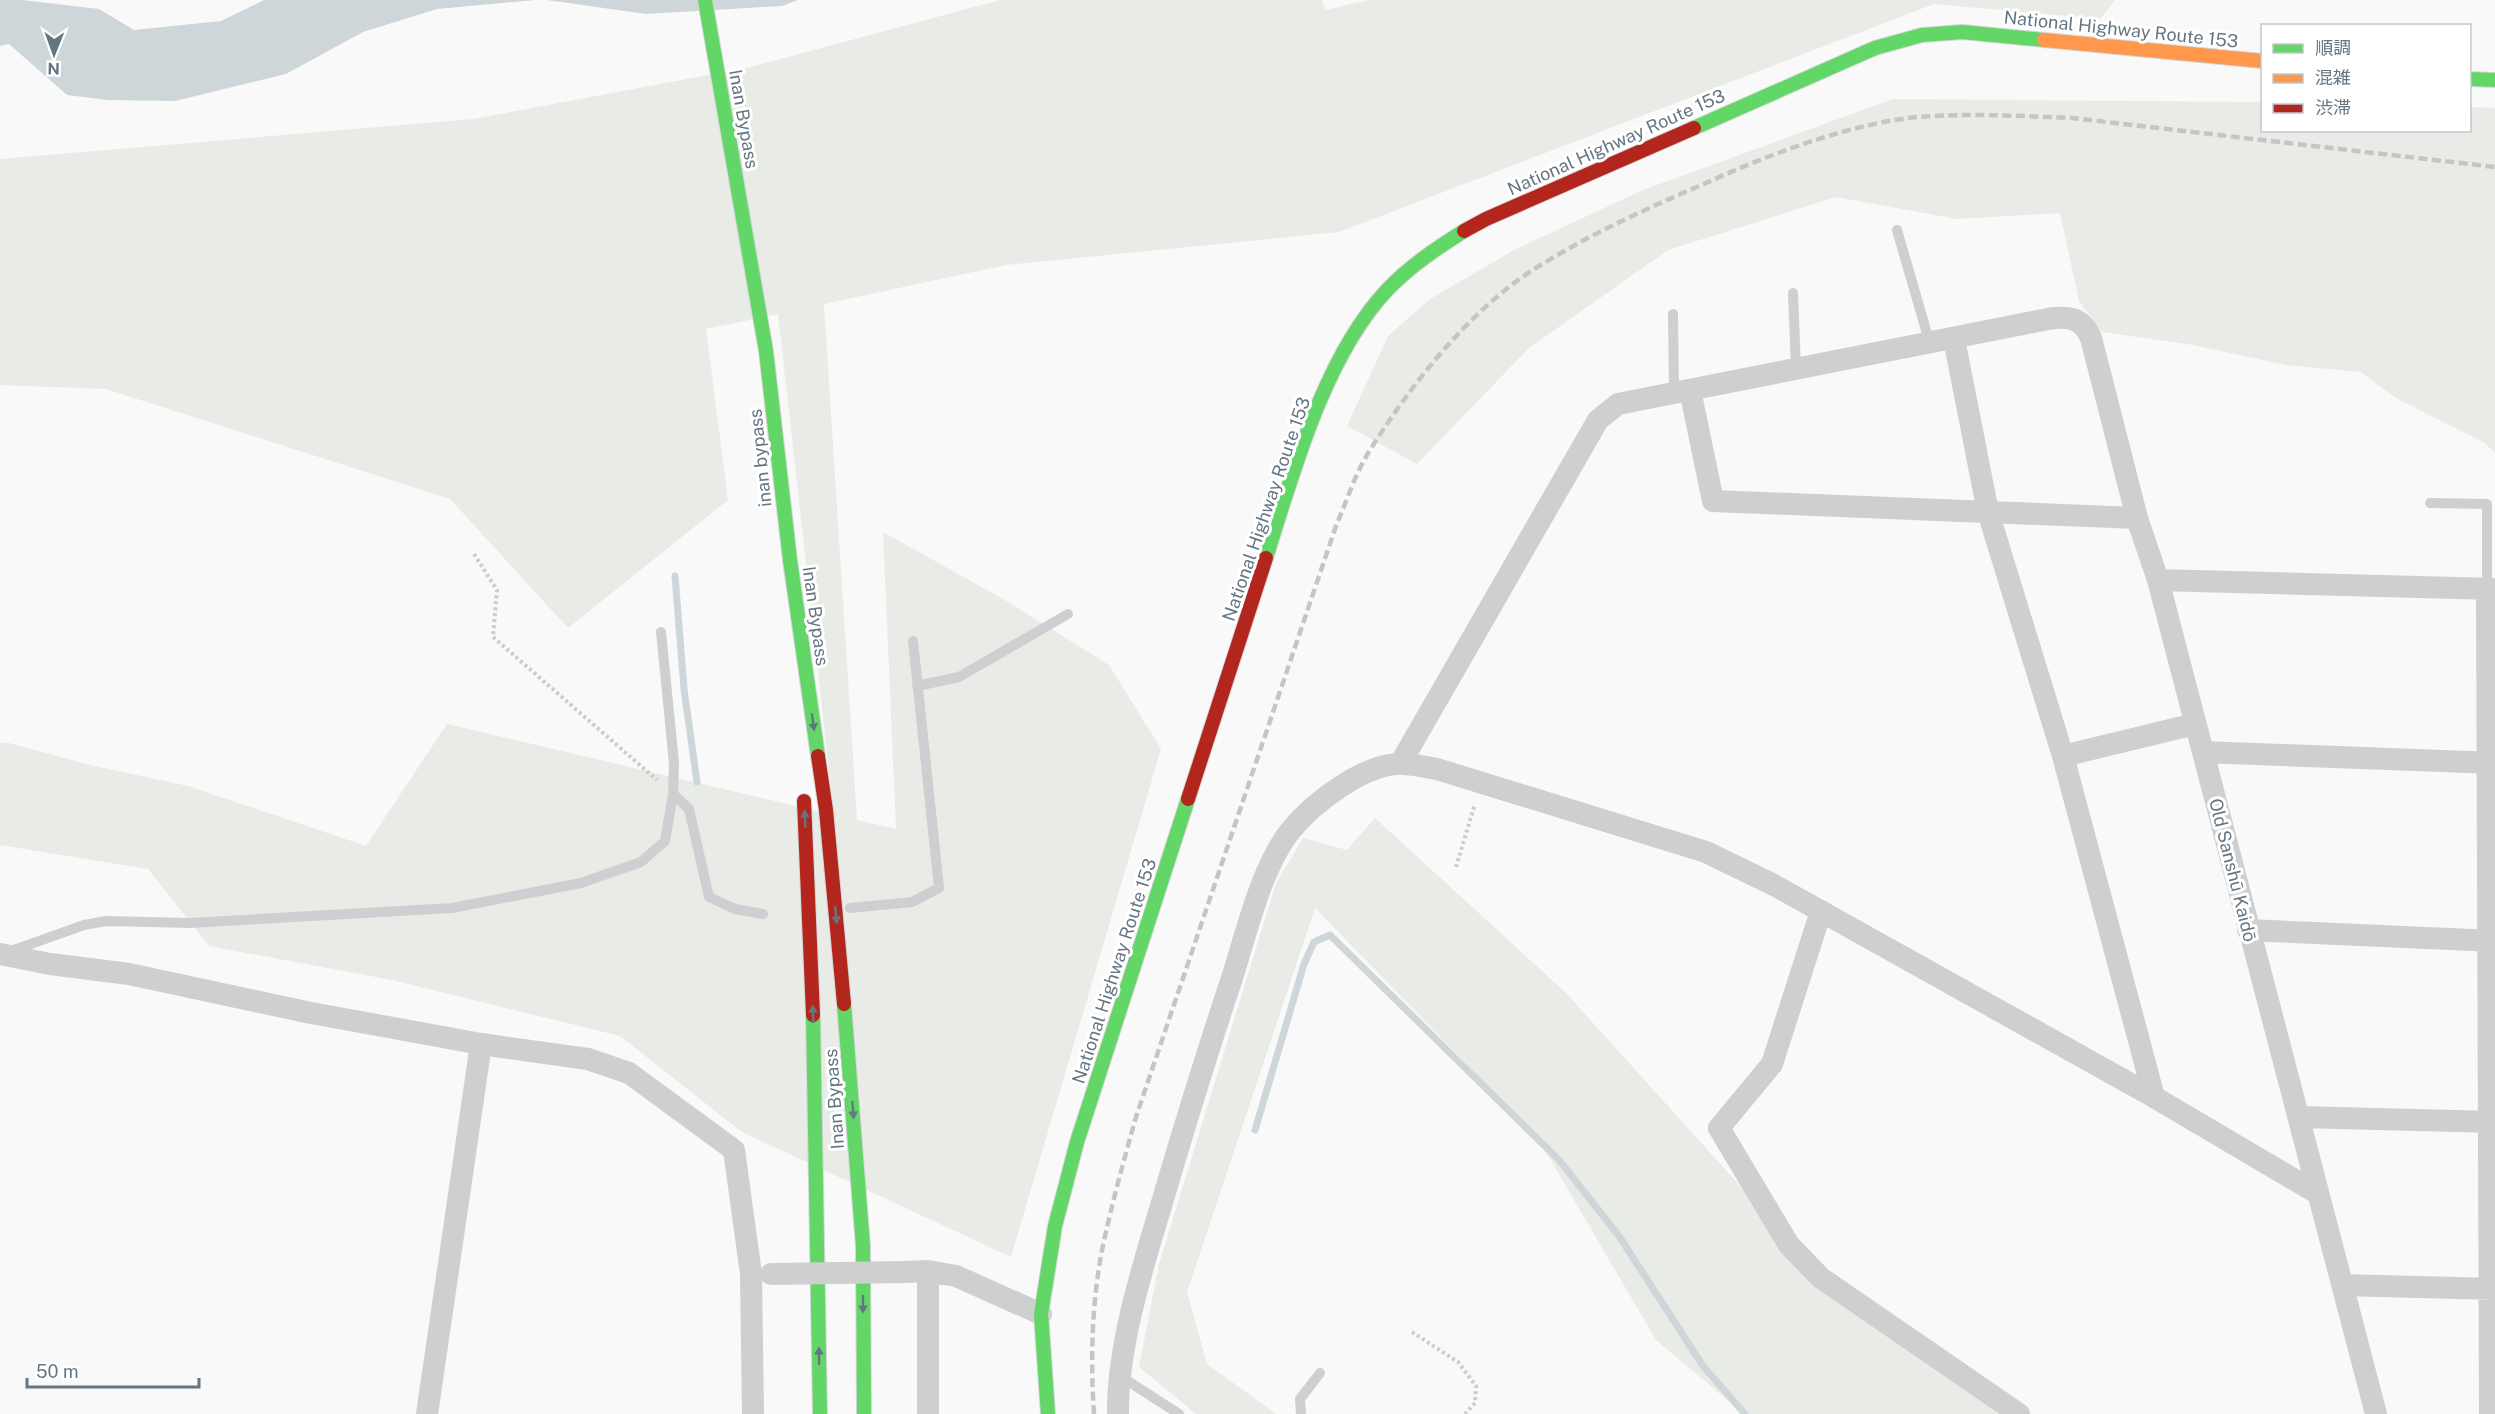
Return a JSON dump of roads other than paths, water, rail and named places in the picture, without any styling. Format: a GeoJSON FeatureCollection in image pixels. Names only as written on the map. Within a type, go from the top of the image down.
{"type":"FeatureCollection","features":[{"type":"Feature","properties":{"kind":"highway","name":"Inan Bypass"},"geometry":{"type":"LineString","coordinates":[[705,0],[766,351]]}},
{"type":"Feature","properties":{"kind":"highway","name":"National Highway Route 153"},"geometry":{"type":"LineString","coordinates":[[1048,1414],[1041,1314],[1055,1226],[1077,1142],[1277,523],[1312,423],[1347,349],[1377,301],[1408,271],[1443,243],[1486,219],[1875,48],[1922,34],[1962,32],[2261,61]]}},
{"type":"Feature","properties":{"kind":"highway"},"geometry":{"type":"LineString","coordinates":[[2471,79],[2495,80]]}},
{"type":"Feature","properties":{"kind":"highway","name":"inan bypass"},"geometry":{"type":"LineString","coordinates":[[766,351],[790,560]]}},
{"type":"Feature","properties":{"kind":"highway","name":"Inan Bypass"},"geometry":{"type":"LineString","coordinates":[[790,560],[800,726]]}},
{"type":"Feature","properties":{"kind":"highway","name":"Inan Bypass"},"geometry":{"type":"LineString","coordinates":[[790,560],[826,810],[847,1031],[863,1246],[864,1414]]}},
{"type":"Feature","properties":{"kind":"highway","name":"Inan Bypass"},"geometry":{"type":"LineString","coordinates":[[803,785],[814,1048],[820,1414]]}},
{"type":"Feature","properties":{"kind":"street","name":"Old Sanshū Kaidō"},"geometry":{"type":"LineString","coordinates":[[1954,339],[2064,317],[2078,320],[2087,328],[2137,518],[2158,580],[2376,1414]]}},
{"type":"Feature","properties":{"kind":"street"},"geometry":{"type":"LineString","coordinates":[[1400,764],[1598,420],[1618,404],[1954,339],[1988,512],[2063,756],[2154,1096]]}},
{"type":"Feature","properties":{"kind":"street"},"geometry":{"type":"LineString","coordinates":[[1682,391],[1713,501],[2137,518]]}},
{"type":"Feature","properties":{"kind":"street"},"geometry":{"type":"LineString","coordinates":[[2158,580],[2491,589],[2493,1289],[2490,1414]]}},
{"type":"Feature","properties":{"kind":"street"},"geometry":{"type":"LineString","coordinates":[[2063,756],[2195,724]]}},
{"type":"Feature","properties":{"kind":"street"},"geometry":{"type":"LineString","coordinates":[[2203,752],[2492,763]]}},
{"type":"Feature","properties":{"kind":"street"},"geometry":{"type":"LineString","coordinates":[[1118,1414],[1118,1388],[1139,1278],[1202,1068],[1268,868],[1290,831],[1317,802],[1370,772],[1400,764],[1437,769],[1706,852],[1774,885],[2154,1096],[2317,1193]]}},
{"type":"Feature","properties":{"kind":"street"},"geometry":{"type":"LineString","coordinates":[[1821,911],[1772,1064],[1719,1128],[1789,1245],[1821,1278],[2019,1414]]}},
{"type":"Feature","properties":{"kind":"street"},"geometry":{"type":"LineString","coordinates":[[2248,930],[2492,941]]}},
{"type":"Feature","properties":{"kind":"street"},"geometry":{"type":"LineString","coordinates":[[1,957],[129,974],[310,1013],[481,1044],[588,1059],[629,1073],[734,1150],[761,1274],[753,1414]]}},
{"type":"Feature","properties":{"kind":"street"},"geometry":{"type":"LineString","coordinates":[[426,1414],[481,1044]]}},
{"type":"Feature","properties":{"kind":"street"},"geometry":{"type":"LineString","coordinates":[[2298,1117],[2493,1122]]}},
{"type":"Feature","properties":{"kind":"street"},"geometry":{"type":"LineString","coordinates":[[928,1272],[928,1414]]}},
{"type":"Feature","properties":{"kind":"street"},"geometry":{"type":"LineString","coordinates":[[761,1274],[928,1272],[956,1276],[1041,1314]]}},
{"type":"Feature","properties":{"kind":"street"},"geometry":{"type":"LineString","coordinates":[[2342,1285],[2493,1289]]}},
{"type":"Feature","properties":{"kind":"lane"},"geometry":{"type":"LineString","coordinates":[[1898,230],[1930,344]]}},
{"type":"Feature","properties":{"kind":"lane"},"geometry":{"type":"LineString","coordinates":[[1793,293],[1796,369]]}},
{"type":"Feature","properties":{"kind":"lane"},"geometry":{"type":"LineString","coordinates":[[1673,314],[1682,391]]}},
{"type":"Feature","properties":{"kind":"lane"},"geometry":{"type":"LineString","coordinates":[[2430,503],[2487,504],[2491,589]]}},
{"type":"Feature","properties":{"kind":"lane"},"geometry":{"type":"LineString","coordinates":[[917,686],[959,677],[1068,614]]}},
{"type":"Feature","properties":{"kind":"lane"},"geometry":{"type":"LineString","coordinates":[[1,957],[84,925],[106,921],[190,923],[452,908],[581,883],[641,862],[665,842],[673,794],[674,764],[661,632]]}},
{"type":"Feature","properties":{"kind":"lane"},"geometry":{"type":"LineString","coordinates":[[850,908],[912,902],[939,888],[913,641]]}},
{"type":"Feature","properties":{"kind":"lane"},"geometry":{"type":"LineString","coordinates":[[673,794],[688,809],[709,897],[735,909],[763,914]]}},
{"type":"Feature","properties":{"kind":"lane"},"geometry":{"type":"LineString","coordinates":[[1301,1414],[1300,1399],[1320,1373]]}},
{"type":"Feature","properties":{"kind":"lane"},"geometry":{"type":"LineString","coordinates":[[1120,1376],[1179,1414]]}},
{"type":"Feature","properties":{"kind":"waterway"},"geometry":{"type":"LineString","coordinates":[[675,576],[684,689],[697,782]]}},
{"type":"Feature","properties":{"kind":"waterway"},"geometry":{"type":"LineString","coordinates":[[1255,1130],[1304,964],[1314,942],[1330,935],[1559,1160],[1619,1236],[1703,1366],[1745,1414]]}},
{"type":"Feature","properties":{"kind":"railway"},"geometry":{"type":"LineString","coordinates":[[1094,1414],[1092,1347],[1097,1280],[1105,1236],[1124,1161],[1136,1117],[1336,526],[1362,463],[1383,429],[1442,352],[1487,306],[1511,285],[1556,256],[1663,202],[1782,151],[1838,133],[1892,120],[1956,115],[2072,118],[2495,167]]}}]}
